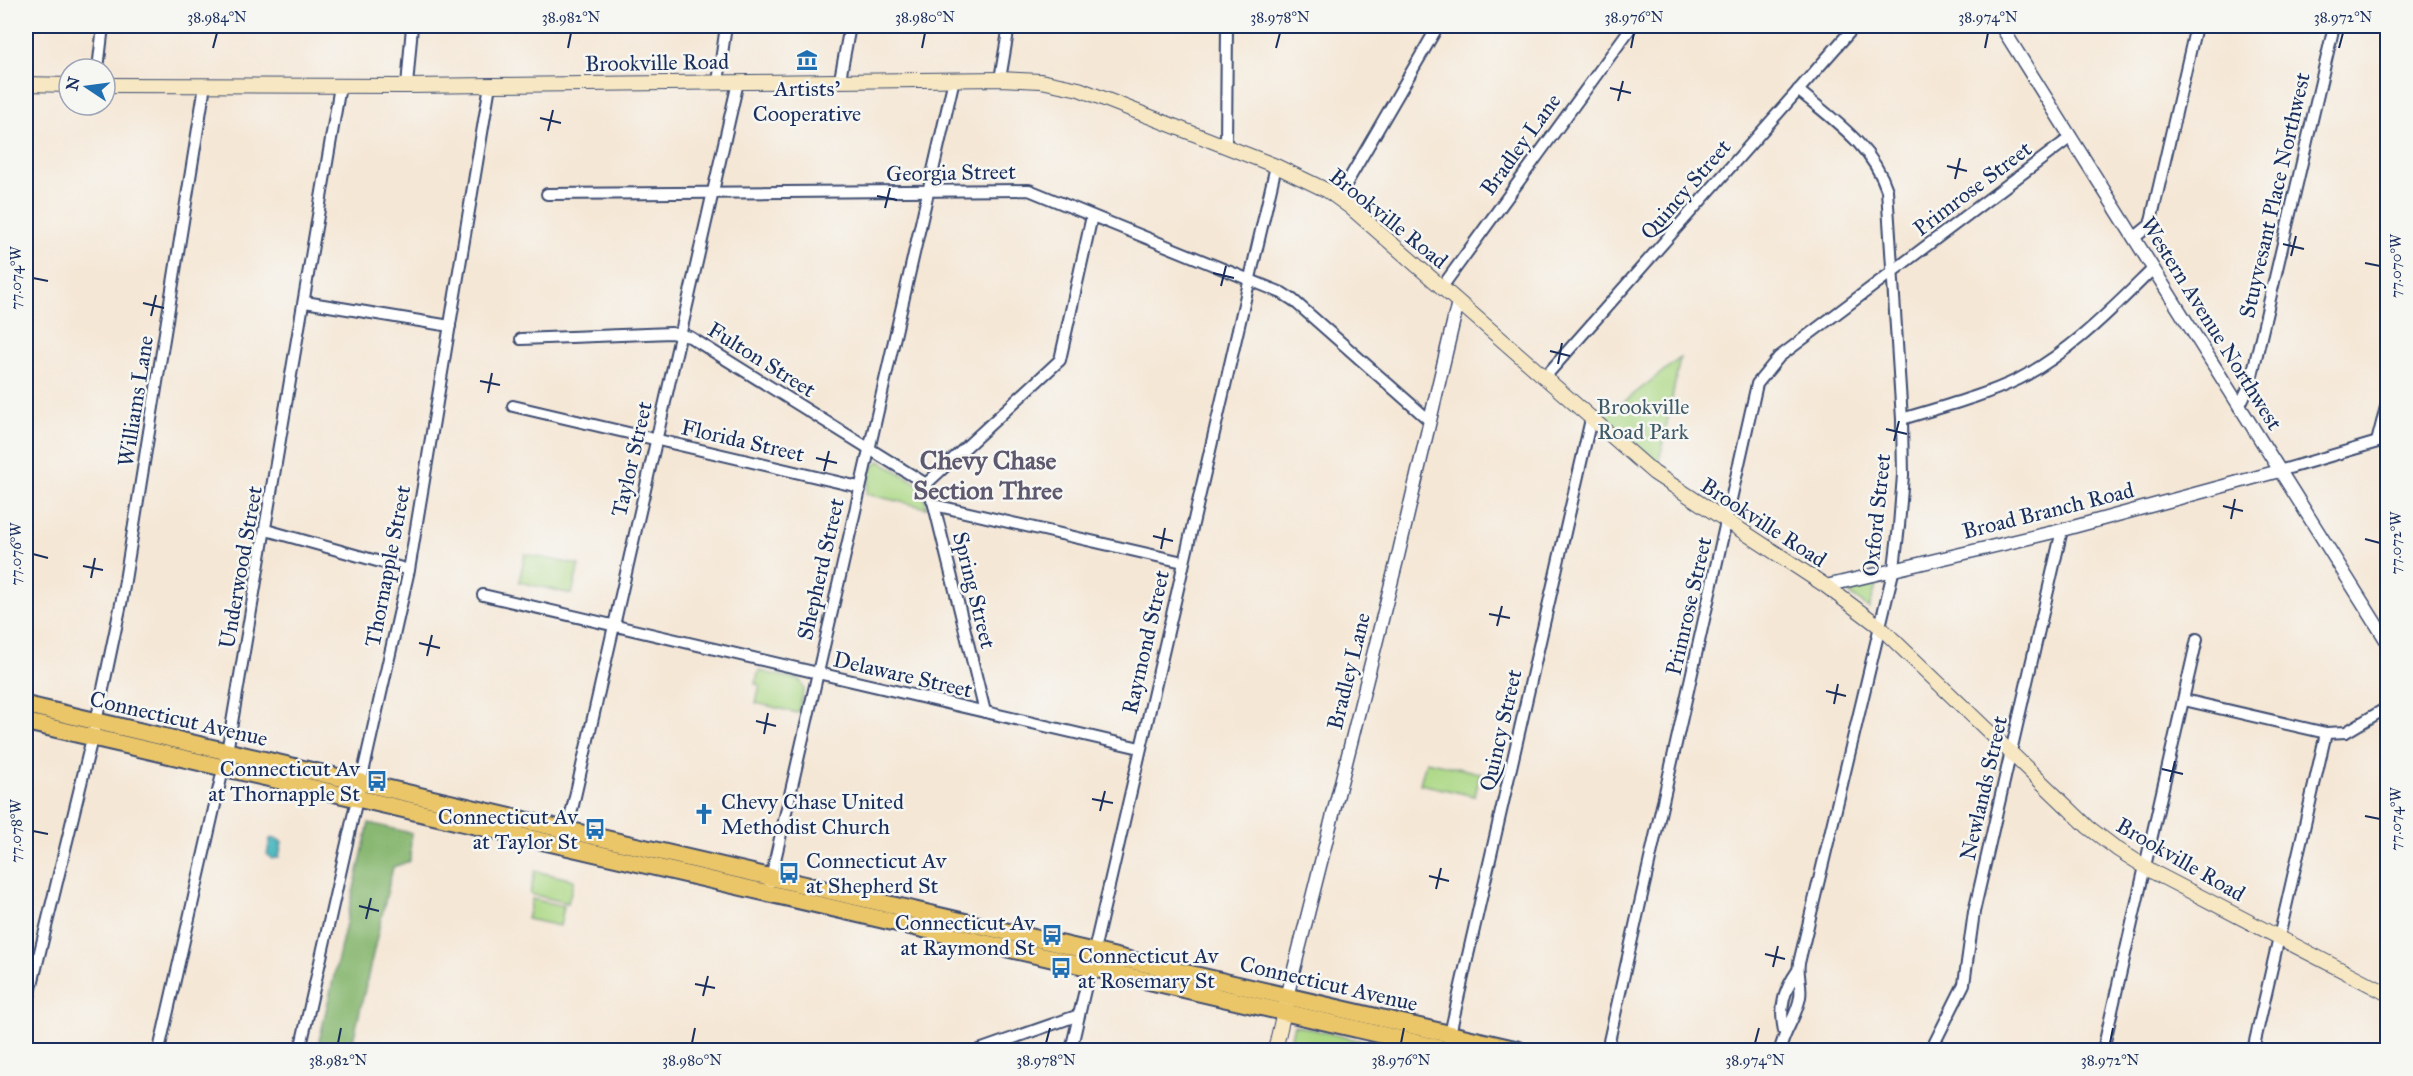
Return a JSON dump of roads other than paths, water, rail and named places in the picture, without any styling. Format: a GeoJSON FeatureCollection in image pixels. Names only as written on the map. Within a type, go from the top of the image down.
{"type":"FeatureCollection","features":[{"type":"Feature","properties":{"kind":"main road","name":"Brookville Road"},"geometry":{"type":"LineString","coordinates":[[117,85],[407,86],[840,79],[1041,81],[1079,89],[1226,145],[1276,166],[1338,198],[1658,477],[1826,586],[1880,626],[2088,827],[2145,867],[2388,994]]}},
{"type":"Feature","properties":{"kind":"main road"},"geometry":{"type":"LineString","coordinates":[[26,84],[57,85]]}},
{"type":"Feature","properties":{"kind":"main road","name":"Connecticut Avenue"},"geometry":{"type":"LineString","coordinates":[[26,705],[93,730]]}},
{"type":"Feature","properties":{"kind":"main road","name":"Connecticut Avenue"},"geometry":{"type":"LineString","coordinates":[[26,722],[93,730],[769,885],[1448,1045],[1519,1050]]}},
{"type":"Feature","properties":{"kind":"main road","name":"Bradley Lane"},"geometry":{"type":"LineString","coordinates":[[1275,1050],[1285,1005]]}},
{"type":"Feature","properties":{"kind":"street"},"geometry":{"type":"LineString","coordinates":[[99,57],[103,26]]}},
{"type":"Feature","properties":{"kind":"street"},"geometry":{"type":"LineString","coordinates":[[407,86],[412,26]]}},
{"type":"Feature","properties":{"kind":"street"},"geometry":{"type":"LineString","coordinates":[[718,82],[726,26]]}},
{"type":"Feature","properties":{"kind":"street"},"geometry":{"type":"LineString","coordinates":[[840,79],[850,26]]}},
{"type":"Feature","properties":{"kind":"street"},"geometry":{"type":"LineString","coordinates":[[1000,79],[1009,26]]}},
{"type":"Feature","properties":{"kind":"street"},"geometry":{"type":"LineString","coordinates":[[1226,145],[1227,26]]}},
{"type":"Feature","properties":{"kind":"street"},"geometry":{"type":"LineString","coordinates":[[1338,198],[1438,26]]}},
{"type":"Feature","properties":{"kind":"street","name":"Bradley Lane"},"geometry":{"type":"LineString","coordinates":[[1442,288],[1632,26]]}},
{"type":"Feature","properties":{"kind":"street","name":"Quincy Street"},"geometry":{"type":"LineString","coordinates":[[1544,378],[1855,26]]}},
{"type":"Feature","properties":{"kind":"street","name":"Western Avenue Northwest"},"geometry":{"type":"LineString","coordinates":[[2001,26],[2388,643]]}},
{"type":"Feature","properties":{"kind":"street"},"geometry":{"type":"LineString","coordinates":[[2134,238],[2150,225],[2196,26]]}},
{"type":"Feature","properties":{"kind":"street","name":"Stuyvesant Place Northwest"},"geometry":{"type":"LineString","coordinates":[[2239,407],[2250,384],[2334,26]]}},
{"type":"Feature","properties":{"kind":"street","name":"Shepherd Street"},"geometry":{"type":"LineString","coordinates":[[769,885],[954,79]]}},
{"type":"Feature","properties":{"kind":"street","name":"Taylor Street"},"geometry":{"type":"LineString","coordinates":[[566,838],[612,627],[738,82]]}},
{"type":"Feature","properties":{"kind":"street","name":"Williams Lane"},"geometry":{"type":"LineString","coordinates":[[26,1009],[93,730],[133,533],[205,85]]}},
{"type":"Feature","properties":{"kind":"street","name":"Thornapple Street"},"geometry":{"type":"LineString","coordinates":[[300,1050],[409,570],[490,85]]}},
{"type":"Feature","properties":{"kind":"street","name":"Underwood Street"},"geometry":{"type":"LineString","coordinates":[[159,1050],[225,760],[305,302],[340,86]]}},
{"type":"Feature","properties":{"kind":"street","name":"Oxford Street"},"geometry":{"type":"LineString","coordinates":[[1780,1050],[1784,1031],[1781,1005],[1785,992],[1798,970],[1893,568],[1903,475],[1902,419],[1887,190],[1878,166],[1862,145],[1798,90]]}},
{"type":"Feature","properties":{"kind":"street","name":"Primrose Street"},"geometry":{"type":"LineString","coordinates":[[1607,1050],[1727,523],[1753,396],[1764,372],[1779,357],[2071,137]]}},
{"type":"Feature","properties":{"kind":"street","name":"Raymond Street"},"geometry":{"type":"LineString","coordinates":[[1071,1050],[1276,166]]}},
{"type":"Feature","properties":{"kind":"street","name":"Georgia Street"},"geometry":{"type":"LineString","coordinates":[[548,194],[1029,190],[1248,279],[1293,300],[1430,421]]}},
{"type":"Feature","properties":{"kind":"street"},"geometry":{"type":"LineString","coordinates":[[926,484],[1060,360],[1092,216]]}},
{"type":"Feature","properties":{"kind":"street"},"geometry":{"type":"LineString","coordinates":[[1902,419],[1990,391],[2040,366],[2085,334],[2153,268]]}},
{"type":"Feature","properties":{"kind":"street"},"geometry":{"type":"LineString","coordinates":[[305,302],[450,326]]}},
{"type":"Feature","properties":{"kind":"street","name":"Bradley Lane"},"geometry":{"type":"LineString","coordinates":[[1285,1005],[1458,302]]}},
{"type":"Feature","properties":{"kind":"street","name":"Fulton Street"},"geometry":{"type":"LineString","coordinates":[[521,339],[680,334],[690,337],[926,484]]}},
{"type":"Feature","properties":{"kind":"street"},"geometry":{"type":"LineString","coordinates":[[2280,471],[2382,440],[2388,399]]}},
{"type":"Feature","properties":{"kind":"street","name":"Florida Street"},"geometry":{"type":"LineString","coordinates":[[513,406],[859,487]]}},
{"type":"Feature","properties":{"kind":"street","name":"Quincy Street"},"geometry":{"type":"LineString","coordinates":[[1448,1045],[1591,419]]}},
{"type":"Feature","properties":{"kind":"street","name":"Broad Branch Road"},"geometry":{"type":"LineString","coordinates":[[1826,586],[1893,568],[2062,530],[2280,471]]}},
{"type":"Feature","properties":{"kind":"street","name":"Spring Street"},"geometry":{"type":"LineString","coordinates":[[926,484],[934,505],[985,712]]}},
{"type":"Feature","properties":{"kind":"street"},"geometry":{"type":"LineString","coordinates":[[934,505],[1183,562]]}},
{"type":"Feature","properties":{"kind":"street"},"geometry":{"type":"LineString","coordinates":[[266,530],[409,570]]}},
{"type":"Feature","properties":{"kind":"street","name":"Newlands Street"},"geometry":{"type":"LineString","coordinates":[[1931,1050],[1964,984],[1974,912],[2062,530]]}},
{"type":"Feature","properties":{"kind":"street","name":"Delaware Street"},"geometry":{"type":"LineString","coordinates":[[483,595],[612,627],[1140,748]]}},
{"type":"Feature","properties":{"kind":"street"},"geometry":{"type":"LineString","coordinates":[[2103,1050],[2197,639]]}},
{"type":"Feature","properties":{"kind":"street"},"geometry":{"type":"LineString","coordinates":[[2184,700],[2326,734],[2346,732],[2388,707]]}},
{"type":"Feature","properties":{"kind":"street"},"geometry":{"type":"LineString","coordinates":[[2253,1050],[2326,734]]}},
{"type":"Feature","properties":{"kind":"street","name":"Oxford Street"},"geometry":{"type":"LineString","coordinates":[[1784,1031],[1792,1020],[1800,996],[1798,970]]}},
{"type":"Feature","properties":{"kind":"street"},"geometry":{"type":"LineString","coordinates":[[980,1050],[1079,1015]]}},
{"type":"Feature","properties":{"kind":"water"},"geometry":{"type":"Polygon","coordinates":[[[275,838],[282,842],[279,857],[272,859],[267,855],[270,839],[275,838]]]}},
{"type":"Feature","properties":{"kind":"place","name":"Artists' Cooperative"},"geometry":{"type":"Point","coordinates":[807,60]}},
{"type":"Feature","properties":{"kind":"place","name":"Connecticut Av at Thornapple St"},"geometry":{"type":"Point","coordinates":[377,781]}},
{"type":"Feature","properties":{"kind":"place","name":"Chevy Chase United Methodist Church"},"geometry":{"type":"Point","coordinates":[704,814]}},
{"type":"Feature","properties":{"kind":"place","name":"Connecticut Av at Taylor St"},"geometry":{"type":"Point","coordinates":[595,829]}},
{"type":"Feature","properties":{"kind":"place","name":"Connecticut Av at Shepherd St"},"geometry":{"type":"Point","coordinates":[789,873]}},
{"type":"Feature","properties":{"kind":"place","name":"Connecticut Av at Raymond St"},"geometry":{"type":"Point","coordinates":[1052,935]}},
{"type":"Feature","properties":{"kind":"place","name":"Connecticut Av at Rosemary St"},"geometry":{"type":"Point","coordinates":[1061,968]}},
{"type":"Feature","properties":{"kind":"district","name":"Chevy Chase Section Three"},"geometry":{"type":"Point","coordinates":[988,475]}},
{"type":"Feature","properties":{"kind":"park label","name":"Brookville Road Park"},"geometry":{"type":"Point","coordinates":[1643,419]}}]}
